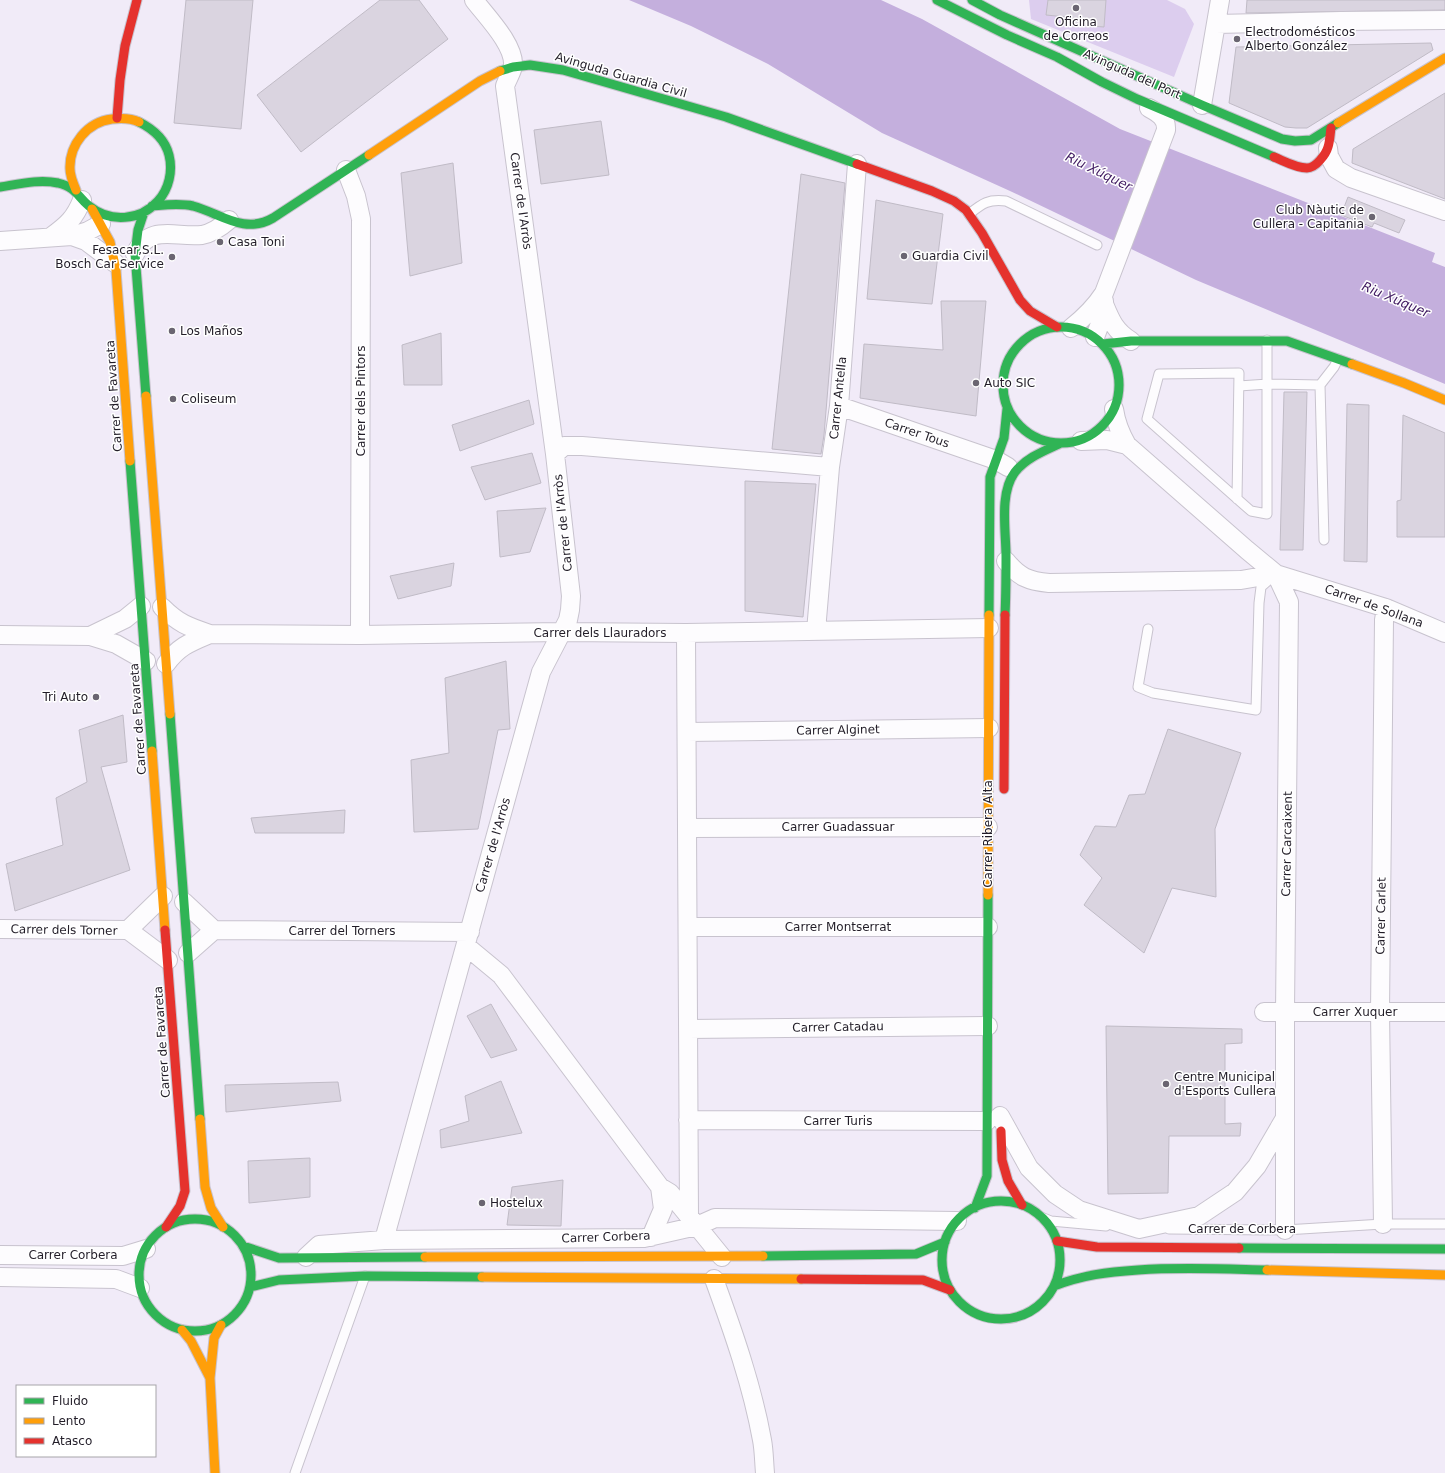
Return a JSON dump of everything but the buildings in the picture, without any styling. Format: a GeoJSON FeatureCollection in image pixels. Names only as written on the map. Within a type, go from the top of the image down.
{"type":"FeatureCollection","features":[{"type":"Feature","properties":{"kind":"street"},"geometry":{"type":"LineString","coordinates":[[117,118],[120,80],[137,0]]}},
{"type":"Feature","properties":{"kind":"street"},"geometry":{"type":"LineString","coordinates":[[474,0],[507,44],[513,55],[513,67]]}},
{"type":"Feature","properties":{"kind":"street","name":"Avinguda del Port"},"geometry":{"type":"LineString","coordinates":[[937,0],[1007,35],[1057,57],[1136,99],[1300,167],[1329,177],[1351,178]]}},
{"type":"Feature","properties":{"kind":"street","name":"Avinguda del Port"},"geometry":{"type":"LineString","coordinates":[[972,0],[1000,7],[1202,105],[1282,139],[1295,141],[1311,140],[1445,58]]}},
{"type":"Feature","properties":{"kind":"street"},"geometry":{"type":"LineString","coordinates":[[1202,105],[1220,0]]}},
{"type":"Feature","properties":{"kind":"street"},"geometry":{"type":"LineString","coordinates":[[1216,24],[1341,20],[1445,20]]}},
{"type":"Feature","properties":{"kind":"street","name":"Avinguda Guardia Civil"},"geometry":{"type":"LineString","coordinates":[[194,206],[238,224],[252,225],[263,223],[278,215],[480,81],[498,71],[525,64],[540,65],[563,70],[726,117],[932,191],[954,201],[966,210],[982,233],[1020,300],[1030,311],[1064,327]]}},
{"type":"Feature","properties":{"kind":"street","name":"Carrer de l'Arròs"},"geometry":{"type":"LineString","coordinates":[[384,1240],[541,672],[568,620],[570,610],[571,596],[556,454],[505,86],[513,67]]}},
{"type":"Feature","properties":{"kind":"street","name":"Avinguda del Port"},"geometry":{"type":"LineString","coordinates":[[1136,99],[1162,116],[1165,122],[1166,130],[1179,123],[1204,127]]}},
{"type":"Feature","properties":{"kind":"street"},"geometry":{"type":"LineString","coordinates":[[0,187],[36,181],[63,185],[88,206],[104,215],[118,218],[144,212],[160,198],[170,177],[170,161],[166,146],[157,133],[145,123],[134,119],[117,118],[100,121],[83,134],[76,144],[72,154],[70,166],[72,179],[88,206],[88,231],[72,236],[52,236],[0,241]]}},
{"type":"Feature","properties":{"kind":"street","name":"Avinguda del Port"},"geometry":{"type":"LineString","coordinates":[[1331,128],[1328,148],[1329,156],[1336,169],[1351,178],[1445,211]]}},
{"type":"Feature","properties":{"kind":"street"},"geometry":{"type":"LineString","coordinates":[[1099,341],[1104,298],[1166,130]]}},
{"type":"Feature","properties":{"kind":"street","name":"Avinguda del Port"},"geometry":{"type":"LineString","coordinates":[[1300,167],[1308,168],[1313,166],[1319,161],[1328,148]]}},
{"type":"Feature","properties":{"kind":"street"},"geometry":{"type":"LineString","coordinates":[[62,163],[72,154]]}},
{"type":"Feature","properties":{"kind":"street","name":"Carrer Antella"},"geometry":{"type":"LineString","coordinates":[[816,631],[830,467],[839,406],[857,164]]}},
{"type":"Feature","properties":{"kind":"street","name":"Carrer dels Pintors"},"geometry":{"type":"LineString","coordinates":[[346,170],[356,196],[361,219],[360,635]]}},
{"type":"Feature","properties":{"kind":"street"},"geometry":{"type":"LineString","coordinates":[[36,181],[50,173]]}},
{"type":"Feature","properties":{"kind":"street"},"geometry":{"type":"LineString","coordinates":[[170,177],[178,186]]}},
{"type":"Feature","properties":{"kind":"street"},"geometry":{"type":"LineString","coordinates":[[186,198],[194,206]]}},
{"type":"Feature","properties":{"kind":"street"},"geometry":{"type":"LineString","coordinates":[[152,206],[181,204],[194,206]]}},
{"type":"Feature","properties":{"kind":"street"},"geometry":{"type":"LineString","coordinates":[[52,236],[62,229],[77,213],[88,206]]}},
{"type":"Feature","properties":{"kind":"street","name":"Carrer de Favareta"},"geometry":{"type":"LineString","coordinates":[[88,206],[110,242],[115,262],[142,606],[186,1192],[179,1209],[166,1227]]}},
{"type":"Feature","properties":{"kind":"street"},"geometry":{"type":"LineString","coordinates":[[144,212],[138,230],[135,254],[205,1187],[211,1208],[223,1227]]}},
{"type":"Feature","properties":{"kind":"street"},"geometry":{"type":"LineString","coordinates":[[135,254],[140,244],[159,234],[202,234],[218,229],[229,220]]}},
{"type":"Feature","properties":{"kind":"street"},"geometry":{"type":"LineString","coordinates":[[72,236],[86,241],[115,262]]}},
{"type":"Feature","properties":{"kind":"street"},"geometry":{"type":"LineString","coordinates":[[1016,348],[1027,338],[1041,330],[1064,327],[1084,318],[1104,298]]}},
{"type":"Feature","properties":{"kind":"street"},"geometry":{"type":"LineString","coordinates":[[1104,298],[1114,327],[1133,345]]}},
{"type":"Feature","properties":{"kind":"street","name":"Avinguda Guardia Civil"},"geometry":{"type":"LineString","coordinates":[[1020,300],[1022,316]]}},
{"type":"Feature","properties":{"kind":"street"},"geometry":{"type":"LineString","coordinates":[[1064,327],[1084,331],[1099,341],[1111,354],[1119,378],[1119,394],[1114,409],[1106,423],[1095,433],[1080,441]]}},
{"type":"Feature","properties":{"kind":"street"},"geometry":{"type":"LineString","coordinates":[[1021,328],[1021,334],[1016,348],[1007,362],[1003,378],[1003,394],[1007,409],[1023,430],[1033,437],[1046,442],[1059,444],[1080,441],[1107,440],[1127,445]]}},
{"type":"Feature","properties":{"kind":"street"},"geometry":{"type":"LineString","coordinates":[[1099,341],[1133,345],[1161,341],[1287,341],[1404,383],[1445,400]]}},
{"type":"Feature","properties":{"kind":"street"},"geometry":{"type":"LineString","coordinates":[[1119,378],[1125,363]]}},
{"type":"Feature","properties":{"kind":"street","name":"Carrer Tous"},"geometry":{"type":"LineString","coordinates":[[839,406],[996,460]]}},
{"type":"Feature","properties":{"kind":"street","name":"Carrer Ribera Alta"},"geometry":{"type":"LineString","coordinates":[[1007,409],[1004,438],[1001,450],[990,477],[989,493],[988,1026],[996,1115],[1002,1160],[1008,1181],[1022,1205]]}},
{"type":"Feature","properties":{"kind":"street"},"geometry":{"type":"LineString","coordinates":[[1114,409],[1118,428],[1127,445],[1276,574]]}},
{"type":"Feature","properties":{"kind":"street","name":"Carrer Ribera Alta"},"geometry":{"type":"LineString","coordinates":[[1004,799],[1006,561],[1005,498],[1012,477],[1021,466],[1032,458],[1059,444]]}},
{"type":"Feature","properties":{"kind":"street"},"geometry":{"type":"LineString","coordinates":[[556,454],[564,446],[582,446],[830,467]]}},
{"type":"Feature","properties":{"kind":"street"},"geometry":{"type":"LineString","coordinates":[[996,460],[1008,467],[1012,477]]}},
{"type":"Feature","properties":{"kind":"street"},"geometry":{"type":"LineString","coordinates":[[1006,561],[1015,572],[1024,578],[1036,582],[1049,583],[1241,580],[1276,574]]}},
{"type":"Feature","properties":{"kind":"street","name":"Carrer de Sollana"},"geometry":{"type":"LineString","coordinates":[[1276,574],[1303,581],[1386,608],[1445,633]]}},
{"type":"Feature","properties":{"kind":"street","name":"Carrer Carcaixent"},"geometry":{"type":"LineString","coordinates":[[1276,574],[1289,602],[1285,1012],[1285,1230]]}},
{"type":"Feature","properties":{"kind":"street"},"geometry":{"type":"LineString","coordinates":[[90,636],[125,619],[142,606]]}},
{"type":"Feature","properties":{"kind":"street","name":"Carrer dels Llauradors"},"geometry":{"type":"LineString","coordinates":[[162,607],[173,619],[185,626],[210,634],[360,635],[561,632],[686,633],[989,628]]}},
{"type":"Feature","properties":{"kind":"street","name":"Carrer Carlet"},"geometry":{"type":"LineString","coordinates":[[1384,1224],[1380,1012],[1384,620],[1386,608]]}},
{"type":"Feature","properties":{"kind":"street"},"geometry":{"type":"LineString","coordinates":[[686,633],[688,1120],[693,1221]]}},
{"type":"Feature","properties":{"kind":"street","name":"Carrer dels Llauradors"},"geometry":{"type":"LineString","coordinates":[[166,664],[174,653],[185,645],[210,634]]}},
{"type":"Feature","properties":{"kind":"street"},"geometry":{"type":"LineString","coordinates":[[0,635],[90,636],[116,644],[146,661]]}},
{"type":"Feature","properties":{"kind":"street","name":"Carrer Alginet"},"geometry":{"type":"LineString","coordinates":[[687,732],[989,728]]}},
{"type":"Feature","properties":{"kind":"street","name":"Carrer Guadassuar"},"geometry":{"type":"LineString","coordinates":[[687,828],[988,827]]}},
{"type":"Feature","properties":{"kind":"street"},"geometry":{"type":"LineString","coordinates":[[163,896],[128,930],[168,960]]}},
{"type":"Feature","properties":{"kind":"street"},"geometry":{"type":"LineString","coordinates":[[184,902],[214,930],[188,953]]}},
{"type":"Feature","properties":{"kind":"street","name":"Carrer Montserrat"},"geometry":{"type":"LineString","coordinates":[[688,927],[988,927]]}},
{"type":"Feature","properties":{"kind":"street","name":"Carrer dels Torner"},"geometry":{"type":"LineString","coordinates":[[0,929],[128,930]]}},
{"type":"Feature","properties":{"kind":"street","name":"Carrer del Torners"},"geometry":{"type":"LineString","coordinates":[[214,930],[468,939]]}},
{"type":"Feature","properties":{"kind":"street"},"geometry":{"type":"LineString","coordinates":[[468,939],[501,975],[660,1187],[670,1193],[722,1257]]}},
{"type":"Feature","properties":{"kind":"street","name":"Carrer Xuquer"},"geometry":{"type":"LineString","coordinates":[[1264,1012],[1445,1012]]}},
{"type":"Feature","properties":{"kind":"street","name":"Carrer Catadau"},"geometry":{"type":"LineString","coordinates":[[688,1029],[988,1026]]}},
{"type":"Feature","properties":{"kind":"street","name":"Carrer Ribera Alta"},"geometry":{"type":"LineString","coordinates":[[975,1208],[987,1176],[996,1115]]}},
{"type":"Feature","properties":{"kind":"street","name":"Carrer Ribera Alta"},"geometry":{"type":"LineString","coordinates":[[996,1115],[1029,1168],[1055,1194],[1079,1210],[1139,1229]]}},
{"type":"Feature","properties":{"kind":"street","name":"Carrer Turis"},"geometry":{"type":"LineString","coordinates":[[688,1120],[996,1115]]}},
{"type":"Feature","properties":{"kind":"street","name":"Carrer Carcaixent"},"geometry":{"type":"LineString","coordinates":[[1139,1229],[1199,1216],[1235,1192],[1258,1166],[1285,1117]]}},
{"type":"Feature","properties":{"kind":"street"},"geometry":{"type":"LineString","coordinates":[[651,1237],[663,1209],[660,1187]]}},
{"type":"Feature","properties":{"kind":"street"},"geometry":{"type":"LineString","coordinates":[[1006,1201],[1022,1205],[1041,1217],[1050,1228],[1057,1241],[1060,1256],[1059,1271],[1054,1286],[1044,1301],[1029,1312],[1006,1319],[994,1319],[976,1314],[961,1304],[950,1290],[944,1275],[942,1258],[945,1242],[957,1221],[965,1213],[975,1208],[990,1202],[1006,1201]]}},
{"type":"Feature","properties":{"kind":"street","name":"Carrer Corbera"},"geometry":{"type":"LineString","coordinates":[[306,1257],[319,1245],[384,1240],[644,1238],[651,1237],[693,1221],[715,1218],[957,1221]]}},
{"type":"Feature","properties":{"kind":"street"},"geometry":{"type":"LineString","coordinates":[[195,1219],[210,1221],[223,1227],[235,1235],[243,1246],[249,1259],[251,1273],[250,1287],[244,1302],[234,1316],[220,1326],[208,1330],[195,1332],[182,1330],[168,1324],[155,1315],[146,1303],[140,1288],[139,1275],[141,1261],[146,1249],[154,1237],[166,1227],[180,1221],[195,1219]]}},
{"type":"Feature","properties":{"kind":"street"},"geometry":{"type":"LineString","coordinates":[[1057,1241],[1097,1247],[1445,1249]]}},
{"type":"Feature","properties":{"kind":"street"},"geometry":{"type":"LineString","coordinates":[[243,1246],[279,1258],[722,1257],[916,1254],[945,1242]]}},
{"type":"Feature","properties":{"kind":"street","name":"Carrer Corbera"},"geometry":{"type":"LineString","coordinates":[[0,1255],[123,1256],[146,1249]]}},
{"type":"Feature","properties":{"kind":"street"},"geometry":{"type":"LineString","coordinates":[[1054,1286],[1072,1279],[1099,1273],[1172,1268],[1445,1275]]}},
{"type":"Feature","properties":{"kind":"street"},"geometry":{"type":"LineString","coordinates":[[250,1287],[279,1280],[365,1276],[923,1280],[950,1290]]}},
{"type":"Feature","properties":{"kind":"street","name":"Carrer Corbera"},"geometry":{"type":"LineString","coordinates":[[0,1277],[116,1279],[140,1288]]}},
{"type":"Feature","properties":{"kind":"street"},"geometry":{"type":"LineString","coordinates":[[714,1279],[736,1341],[752,1400],[762,1440],[765,1473]]}},
{"type":"Feature","properties":{"kind":"street"},"geometry":{"type":"LineString","coordinates":[[215,1473],[210,1378],[214,1338],[220,1326]]}},
{"type":"Feature","properties":{"kind":"street"},"geometry":{"type":"LineString","coordinates":[[182,1330],[191,1341],[210,1378]]}},
{"type":"Feature","properties":{"kind":"lane"},"geometry":{"type":"LineString","coordinates":[[969,214],[982,203],[996,200],[1006,201],[1097,245]]}},
{"type":"Feature","properties":{"kind":"lane"},"geometry":{"type":"LineString","coordinates":[[1237,499],[1240,372],[1159,374],[1146,419],[1237,499],[1251,511],[1267,514],[1267,340]]}},
{"type":"Feature","properties":{"kind":"lane"},"geometry":{"type":"LineString","coordinates":[[1324,540],[1320,385],[1338,360]]}},
{"type":"Feature","properties":{"kind":"lane"},"geometry":{"type":"LineString","coordinates":[[1239,386],[1268,384],[1320,385]]}},
{"type":"Feature","properties":{"kind":"lane"},"geometry":{"type":"LineString","coordinates":[[1148,629],[1138,687],[1153,693],[1256,710],[1258,624],[1261,586],[1276,574]]}},
{"type":"Feature","properties":{"kind":"lane","name":"Carrer de Corbera"},"geometry":{"type":"LineString","coordinates":[[1041,1217],[1052,1221],[1139,1229],[1285,1230],[1384,1224],[1445,1224]]}},
{"type":"Feature","properties":{"kind":"lane"},"geometry":{"type":"LineString","coordinates":[[295,1473],[365,1276]]}},
{"type":"Feature","properties":{"kind":"shaded area"},"geometry":{"type":"Polygon","coordinates":[[[1029,0],[1167,0],[1185,9],[1194,24],[1174,77],[1031,19],[1029,0]]]}},
{"type":"Feature","properties":{"kind":"water","name":"Riu Xúquer"},"geometry":{"type":"Polygon","coordinates":[[[629,0],[881,0],[922,19],[1120,129],[1435,253],[1432,262],[1445,267],[1445,384],[1196,280],[1010,191],[882,133],[768,64],[691,26],[629,0]]]}},
{"type":"Feature","properties":{"kind":"traffic: fast"},"geometry":{"type":"LineString","coordinates":[[937,0],[1007,35],[1057,57],[1102,82],[1137,99],[1274,157]]}},
{"type":"Feature","properties":{"kind":"traffic: fast"},"geometry":{"type":"LineString","coordinates":[[972,0],[1000,15],[1282,139],[1295,141],[1311,140],[1338,123]]}},
{"type":"Feature","properties":{"kind":"traffic: fast"},"geometry":{"type":"LineString","coordinates":[[500,71],[513,67],[530,65],[563,70],[726,117],[857,164]]}},
{"type":"Feature","properties":{"kind":"traffic: fast"},"geometry":{"type":"LineString","coordinates":[[0,187],[36,182],[58,183],[69,187],[89,206],[106,215],[125,217],[143,213],[151,208],[162,196],[169,180],[171,167],[165,144],[154,131],[139,122]]}},
{"type":"Feature","properties":{"kind":"traffic: fast"},"geometry":{"type":"LineString","coordinates":[[152,206],[172,204],[188,205],[203,209],[242,224],[262,223],[273,218],[369,155]]}},
{"type":"Feature","properties":{"kind":"traffic: fast"},"geometry":{"type":"LineString","coordinates":[[144,212],[138,230],[135,254],[146,396]]}},
{"type":"Feature","properties":{"kind":"traffic: fast"},"geometry":{"type":"LineString","coordinates":[[1061,327],[1083,331],[1093,336],[1102,344],[1110,353],[1115,363],[1119,385],[1115,407],[1110,417],[1102,426],[1093,434],[1083,439],[1061,443],[1039,439],[1029,434],[1020,426],[1012,417],[1007,407],[1003,385],[1007,363],[1012,353],[1020,344],[1029,336],[1039,331],[1061,327]]}},
{"type":"Feature","properties":{"kind":"traffic: fast"},"geometry":{"type":"LineString","coordinates":[[1103,344],[1131,341],[1287,341],[1352,364]]}},
{"type":"Feature","properties":{"kind":"traffic: fast"},"geometry":{"type":"LineString","coordinates":[[989,615],[990,477],[1004,438],[1007,409]]}},
{"type":"Feature","properties":{"kind":"traffic: fast"},"geometry":{"type":"LineString","coordinates":[[1005,615],[1006,556],[1004,512],[1007,490],[1010,481],[1019,467],[1036,455],[1059,444]]}},
{"type":"Feature","properties":{"kind":"traffic: fast"},"geometry":{"type":"LineString","coordinates":[[130,461],[152,751]]}},
{"type":"Feature","properties":{"kind":"traffic: fast"},"geometry":{"type":"LineString","coordinates":[[170,714],[200,1119]]}},
{"type":"Feature","properties":{"kind":"traffic: fast"},"geometry":{"type":"LineString","coordinates":[[975,1208],[987,1176],[988,895]]}},
{"type":"Feature","properties":{"kind":"traffic: fast"},"geometry":{"type":"LineString","coordinates":[[1001,1201],[1012,1202],[1023,1206],[1034,1211],[1043,1218],[1050,1227],[1055,1238],[1059,1249],[1060,1260],[1059,1271],[1055,1282],[1050,1293],[1043,1302],[1034,1309],[1023,1314],[1012,1318],[1001,1319],[990,1318],[979,1314],[968,1309],[959,1302],[952,1293],[947,1282],[943,1271],[942,1260],[943,1249],[947,1238],[952,1227],[959,1218],[968,1211],[979,1206],[990,1202],[1001,1201]]}},
{"type":"Feature","properties":{"kind":"traffic: fast"},"geometry":{"type":"LineString","coordinates":[[195,1219],[216,1223],[235,1235],[247,1254],[251,1275],[247,1296],[235,1315],[216,1327],[195,1331],[174,1327],[155,1315],[143,1296],[139,1275],[143,1254],[155,1235],[174,1223],[195,1219]]}},
{"type":"Feature","properties":{"kind":"traffic: fast"},"geometry":{"type":"LineString","coordinates":[[763,1256],[916,1254],[945,1242]]}},
{"type":"Feature","properties":{"kind":"traffic: fast"},"geometry":{"type":"LineString","coordinates":[[243,1246],[279,1258],[425,1257]]}},
{"type":"Feature","properties":{"kind":"traffic: fast"},"geometry":{"type":"LineString","coordinates":[[1239,1248],[1445,1249]]}},
{"type":"Feature","properties":{"kind":"traffic: fast"},"geometry":{"type":"LineString","coordinates":[[1054,1286],[1085,1277],[1127,1271],[1186,1268],[1267,1270]]}},
{"type":"Feature","properties":{"kind":"traffic: fast"},"geometry":{"type":"LineString","coordinates":[[250,1287],[279,1280],[365,1276],[482,1277]]}},
{"type":"Feature","properties":{"kind":"traffic: slow"},"geometry":{"type":"LineString","coordinates":[[1338,123],[1445,58]]}},
{"type":"Feature","properties":{"kind":"traffic: slow"},"geometry":{"type":"LineString","coordinates":[[369,155],[480,81],[500,71]]}},
{"type":"Feature","properties":{"kind":"traffic: slow"},"geometry":{"type":"LineString","coordinates":[[76,190],[71,174],[70,160],[76,143],[81,136],[87,130],[103,121],[122,118],[139,122]]}},
{"type":"Feature","properties":{"kind":"traffic: slow"},"geometry":{"type":"LineString","coordinates":[[92,209],[110,242],[116,270],[130,461]]}},
{"type":"Feature","properties":{"kind":"traffic: slow"},"geometry":{"type":"LineString","coordinates":[[1352,364],[1445,400]]}},
{"type":"Feature","properties":{"kind":"traffic: slow"},"geometry":{"type":"LineString","coordinates":[[146,396],[170,714]]}},
{"type":"Feature","properties":{"kind":"traffic: slow"},"geometry":{"type":"LineString","coordinates":[[988,895],[989,615]]}},
{"type":"Feature","properties":{"kind":"traffic: slow"},"geometry":{"type":"LineString","coordinates":[[152,751],[165,930]]}},
{"type":"Feature","properties":{"kind":"traffic: slow"},"geometry":{"type":"LineString","coordinates":[[200,1119],[205,1187],[211,1208],[223,1227]]}},
{"type":"Feature","properties":{"kind":"traffic: slow"},"geometry":{"type":"LineString","coordinates":[[425,1257],[763,1256]]}},
{"type":"Feature","properties":{"kind":"traffic: slow"},"geometry":{"type":"LineString","coordinates":[[1267,1270],[1445,1275]]}},
{"type":"Feature","properties":{"kind":"traffic: slow"},"geometry":{"type":"LineString","coordinates":[[482,1277],[801,1279]]}},
{"type":"Feature","properties":{"kind":"traffic: slow"},"geometry":{"type":"LineString","coordinates":[[215,1473],[210,1378],[214,1338],[221,1325]]}},
{"type":"Feature","properties":{"kind":"traffic: slow"},"geometry":{"type":"LineString","coordinates":[[182,1330],[191,1341],[210,1378]]}},
{"type":"Feature","properties":{"kind":"traffic: jam"},"geometry":{"type":"LineString","coordinates":[[117,118],[120,80],[125,46],[137,0]]}},
{"type":"Feature","properties":{"kind":"traffic: jam"},"geometry":{"type":"LineString","coordinates":[[1274,157],[1299,167],[1307,168],[1314,166],[1323,157],[1327,150],[1331,128]]}},
{"type":"Feature","properties":{"kind":"traffic: jam"},"geometry":{"type":"LineString","coordinates":[[857,164],[932,191],[954,201],[966,210],[982,233],[1020,300],[1030,311],[1057,327]]}},
{"type":"Feature","properties":{"kind":"traffic: jam"},"geometry":{"type":"LineString","coordinates":[[1004,789],[1005,615]]}},
{"type":"Feature","properties":{"kind":"traffic: jam"},"geometry":{"type":"LineString","coordinates":[[165,930],[185,1191],[180,1206],[166,1227]]}},
{"type":"Feature","properties":{"kind":"traffic: jam"},"geometry":{"type":"LineString","coordinates":[[1001,1131],[1002,1160],[1008,1181],[1022,1205]]}},
{"type":"Feature","properties":{"kind":"traffic: jam"},"geometry":{"type":"LineString","coordinates":[[1057,1241],[1097,1247],[1239,1248]]}},
{"type":"Feature","properties":{"kind":"traffic: jam"},"geometry":{"type":"LineString","coordinates":[[801,1279],[923,1280],[950,1290]]}},
{"type":"Feature","properties":{"kind":"place","name":"Oficina de Correos"},"geometry":{"type":"Point","coordinates":[1076,8]}},
{"type":"Feature","properties":{"kind":"place","name":"Electrodomésticos Alberto González"},"geometry":{"type":"Point","coordinates":[1237,39]}},
{"type":"Feature","properties":{"kind":"place","name":"Club Nàutic de Cullera - Capitania"},"geometry":{"type":"Point","coordinates":[1372,217]}},
{"type":"Feature","properties":{"kind":"place","name":"Casa Toni"},"geometry":{"type":"Point","coordinates":[220,242]}},
{"type":"Feature","properties":{"kind":"place","name":"Guardia Civil"},"geometry":{"type":"Point","coordinates":[904,256]}},
{"type":"Feature","properties":{"kind":"place","name":"Fesacar,S.L. Bosch Car Service"},"geometry":{"type":"Point","coordinates":[172,257]}},
{"type":"Feature","properties":{"kind":"place","name":"Los Maños"},"geometry":{"type":"Point","coordinates":[172,331]}},
{"type":"Feature","properties":{"kind":"place","name":"Auto SIC"},"geometry":{"type":"Point","coordinates":[976,383]}},
{"type":"Feature","properties":{"kind":"place","name":"Coliseum"},"geometry":{"type":"Point","coordinates":[173,399]}},
{"type":"Feature","properties":{"kind":"place","name":"Tri Auto"},"geometry":{"type":"Point","coordinates":[96,697]}},
{"type":"Feature","properties":{"kind":"place","name":"Centre Municipal d'Esports Cullera"},"geometry":{"type":"Point","coordinates":[1166,1084]}},
{"type":"Feature","properties":{"kind":"place","name":"Hostelux"},"geometry":{"type":"Point","coordinates":[482,1203]}}]}
